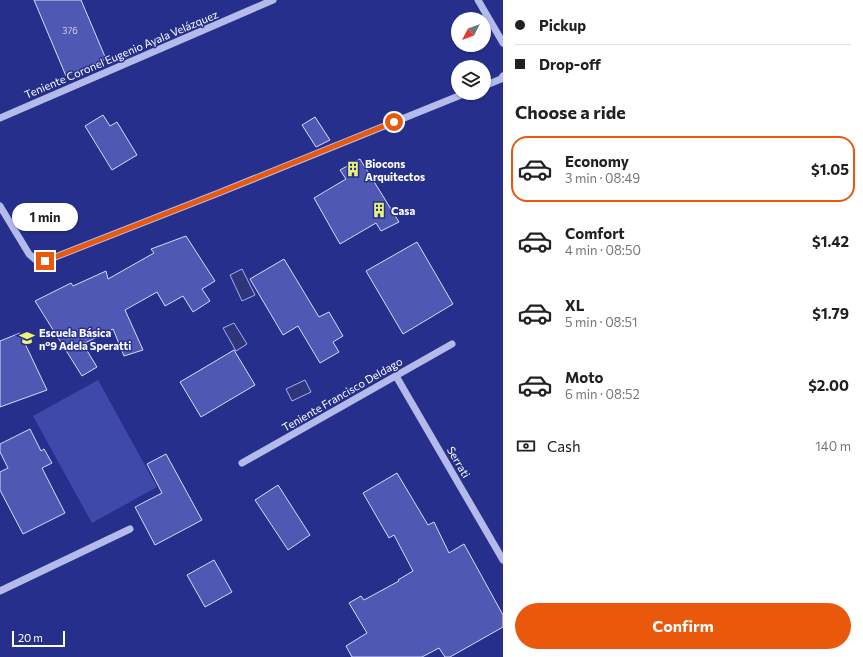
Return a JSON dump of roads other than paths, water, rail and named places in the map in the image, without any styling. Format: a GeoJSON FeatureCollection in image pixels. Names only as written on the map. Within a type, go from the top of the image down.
{"type":"FeatureCollection","features":[{"type":"Feature","properties":{"kind":"street","name":"Teniente Coronel Eugenio Ayala Velázquez"},"geometry":{"type":"LineString","coordinates":[[0,118],[273,0]]}},
{"type":"Feature","properties":{"kind":"street"},"geometry":{"type":"LineString","coordinates":[[478,0],[503,43]]}},
{"type":"Feature","properties":{"kind":"street"},"geometry":{"type":"LineString","coordinates":[[491,83],[501,79],[503,76]]}},
{"type":"Feature","properties":{"kind":"street"},"geometry":{"type":"LineString","coordinates":[[0,206],[29,254],[36,260],[45,261],[451,99]]}},
{"type":"Feature","properties":{"kind":"street","name":"Teniente Francisco Deldago"},"geometry":{"type":"LineString","coordinates":[[242,463],[452,344]]}},
{"type":"Feature","properties":{"kind":"street","name":"Serrati"},"geometry":{"type":"LineString","coordinates":[[396,376],[503,560]]}},
{"type":"Feature","properties":{"kind":"street"},"geometry":{"type":"LineString","coordinates":[[0,591],[130,529]]}},
{"type":"Feature","properties":{"kind":"place","name":"Biocons Arquitectos"},"geometry":{"type":"Point","coordinates":[353,169]}},
{"type":"Feature","properties":{"kind":"place","name":"Casa"},"geometry":{"type":"Point","coordinates":[379,210]}},
{"type":"Feature","properties":{"kind":"place","name":"Escuela Básica nº9 Adela Speratti"},"geometry":{"type":"Point","coordinates":[27,338]}}]}
